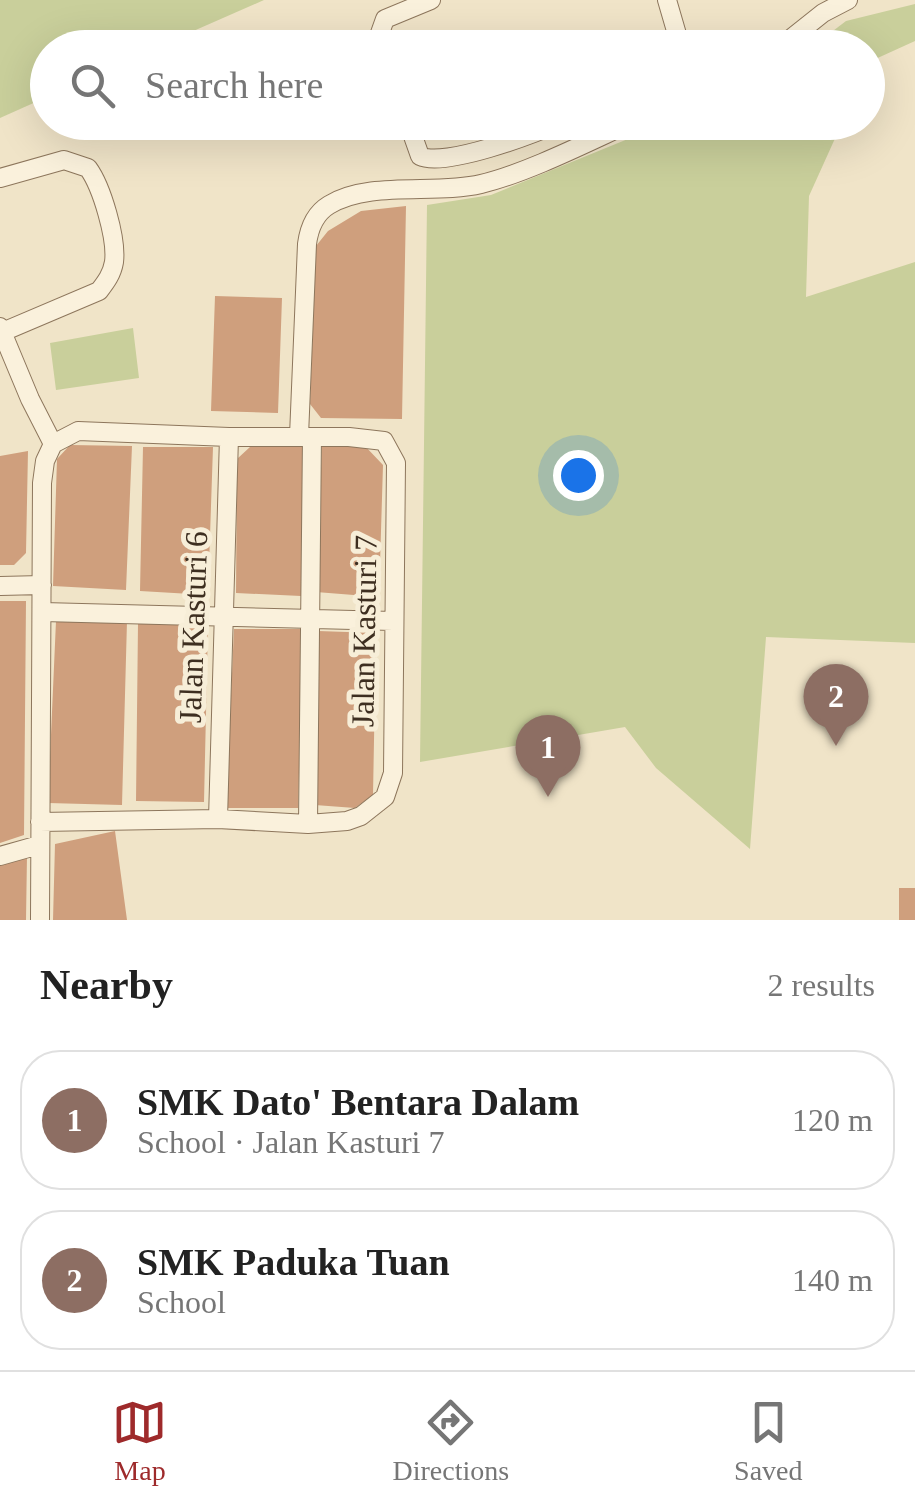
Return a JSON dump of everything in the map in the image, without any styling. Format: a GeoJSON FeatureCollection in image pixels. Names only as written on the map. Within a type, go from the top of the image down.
{"type":"FeatureCollection","features":[{"type":"Feature","properties":{"kind":"street"},"geometry":{"type":"LineString","coordinates":[[381,30],[385,19],[431,0]]}},
{"type":"Feature","properties":{"kind":"street"},"geometry":{"type":"LineString","coordinates":[[667,0],[676,30]]}},
{"type":"Feature","properties":{"kind":"street"},"geometry":{"type":"LineString","coordinates":[[801,30],[822,13],[848,0]]}},
{"type":"Feature","properties":{"kind":"street"},"geometry":{"type":"LineString","coordinates":[[414,140],[420,156],[429,160],[467,154],[508,140]]}},
{"type":"Feature","properties":{"kind":"street"},"geometry":{"type":"LineString","coordinates":[[308,824],[309,232],[319,214],[344,199],[482,184],[588,140]]}},
{"type":"Feature","properties":{"kind":"street"},"geometry":{"type":"LineString","coordinates":[[0,178],[64,160],[88,168],[100,188],[114,258],[108,280],[98,291],[1,331],[56,441],[43,472],[40,920]]}},
{"type":"Feature","properties":{"kind":"street","name":"Jalan Kasturi 7"},"geometry":{"type":"LineString","coordinates":[[40,822],[218,818],[308,824],[347,821],[361,816],[385,797],[390,786],[394,456],[384,442],[78,430],[56,441]]}},
{"type":"Feature","properties":{"kind":"street","name":"Jalan Kasturi 6"},"geometry":{"type":"LineString","coordinates":[[218,818],[229,437]]}},
{"type":"Feature","properties":{"kind":"street"},"geometry":{"type":"LineString","coordinates":[[0,586],[42,585]]}},
{"type":"Feature","properties":{"kind":"street"},"geometry":{"type":"LineString","coordinates":[[43,612],[393,621]]}},
{"type":"Feature","properties":{"kind":"street"},"geometry":{"type":"LineString","coordinates":[[0,856],[40,845]]}},
{"type":"Feature","properties":{"kind":"green space"},"geometry":{"type":"Polygon","coordinates":[[[0,0],[264,0],[196,30],[30,30],[30,105],[0,118],[0,0]]]}},
{"type":"Feature","properties":{"kind":"green space"},"geometry":{"type":"Polygon","coordinates":[[[915,4],[915,41],[885,55],[885,30],[834,30],[846,21],[915,4]]]}},
{"type":"Feature","properties":{"kind":"green space"},"geometry":{"type":"Polygon","coordinates":[[[625,140],[834,140],[809,196],[806,297],[915,262],[915,643],[766,637],[750,849],[656,768],[625,727],[420,762],[427,205],[491,195],[625,140]]]}},
{"type":"Feature","properties":{"kind":"green space"},"geometry":{"type":"Polygon","coordinates":[[[133,328],[139,378],[56,390],[50,343],[133,328]]]}},
{"type":"Feature","properties":{"kind":"building"},"geometry":{"type":"Polygon","coordinates":[[[406,206],[402,419],[321,418],[310,404],[316,246],[328,231],[361,211],[406,206]]]}},
{"type":"Feature","properties":{"kind":"building"},"geometry":{"type":"Polygon","coordinates":[[[215,296],[282,298],[278,413],[211,411],[215,296]]]}},
{"type":"Feature","properties":{"kind":"building"},"geometry":{"type":"Polygon","coordinates":[[[70,445],[132,446],[126,590],[53,586],[57,459],[70,445]]]}},
{"type":"Feature","properties":{"kind":"building"},"geometry":{"type":"Polygon","coordinates":[[[365,446],[383,465],[379,597],[316,592],[322,447],[365,446]]]}},
{"type":"Feature","properties":{"kind":"building"},"geometry":{"type":"Polygon","coordinates":[[[143,447],[213,447],[208,595],[140,591],[143,447]]]}},
{"type":"Feature","properties":{"kind":"building"},"geometry":{"type":"Polygon","coordinates":[[[250,447],[305,447],[301,596],[236,593],[237,459],[250,447]]]}},
{"type":"Feature","properties":{"kind":"building"},"geometry":{"type":"Polygon","coordinates":[[[28,451],[26,553],[14,565],[0,565],[0,456],[28,451]]]}},
{"type":"Feature","properties":{"kind":"building"},"geometry":{"type":"Polygon","coordinates":[[[0,601],[26,601],[24,835],[0,843],[0,601]]]}},
{"type":"Feature","properties":{"kind":"building"},"geometry":{"type":"Polygon","coordinates":[[[56,621],[127,621],[122,805],[48,803],[56,621]]]}},
{"type":"Feature","properties":{"kind":"building"},"geometry":{"type":"Polygon","coordinates":[[[138,624],[208,624],[204,802],[136,801],[138,624]]]}},
{"type":"Feature","properties":{"kind":"building"},"geometry":{"type":"Polygon","coordinates":[[[234,629],[303,629],[298,808],[226,808],[234,629]]]}},
{"type":"Feature","properties":{"kind":"building"},"geometry":{"type":"Polygon","coordinates":[[[318,631],[376,633],[373,795],[355,808],[315,805],[318,631]]]}},
{"type":"Feature","properties":{"kind":"building"},"geometry":{"type":"Polygon","coordinates":[[[115,831],[127,920],[53,920],[55,844],[115,831]]]}},
{"type":"Feature","properties":{"kind":"building"},"geometry":{"type":"Polygon","coordinates":[[[27,855],[26,920],[0,920],[0,863],[27,855]]]}},
{"type":"Feature","properties":{"kind":"building"},"geometry":{"type":"Polygon","coordinates":[[[899,888],[915,888],[915,920],[899,920],[899,888]]]}},
{"type":"Feature","properties":{"kind":"place","name":"SMK Paduka Tuan"},"geometry":{"type":"Point","coordinates":[836,746]}},
{"type":"Feature","properties":{"kind":"place","name":"SMK Dato' Bentara Dalam"},"geometry":{"type":"Point","coordinates":[548,797]}}]}
